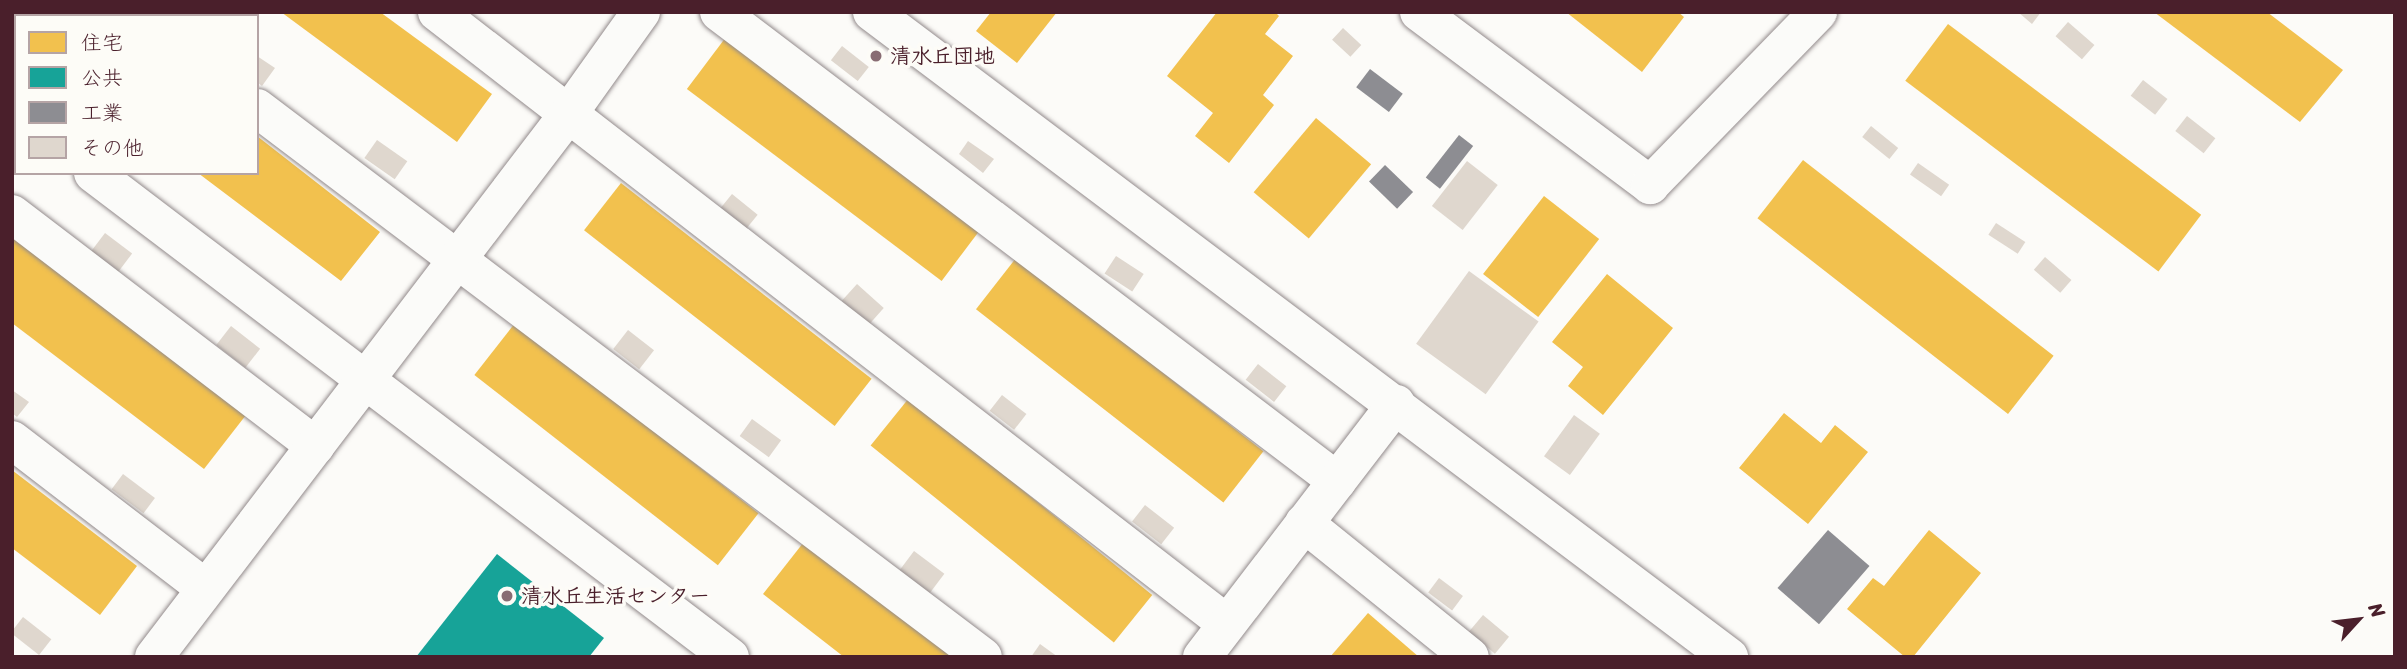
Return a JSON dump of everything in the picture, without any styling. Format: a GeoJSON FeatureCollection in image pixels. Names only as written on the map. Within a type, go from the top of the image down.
{"type":"FeatureCollection","features":[{"type":"Feature","properties":{"kind":"street"},"geometry":{"type":"LineString","coordinates":[[437,12],[1227,624]]}},
{"type":"Feature","properties":{"kind":"street"},"geometry":{"type":"LineString","coordinates":[[154,657],[569,113],[641,12]]}},
{"type":"Feature","properties":{"kind":"street"},"geometry":{"type":"LineString","coordinates":[[719,12],[1337,481]]}},
{"type":"Feature","properties":{"kind":"street"},"geometry":{"type":"LineString","coordinates":[[872,12],[1729,657]]}},
{"type":"Feature","properties":{"kind":"street"},"geometry":{"type":"LineString","coordinates":[[1419,12],[1650,185],[1818,12]]}},
{"type":"Feature","properties":{"kind":"street"},"geometry":{"type":"LineString","coordinates":[[259,110],[983,657]]}},
{"type":"Feature","properties":{"kind":"street"},"geometry":{"type":"LineString","coordinates":[[96,175],[730,657]]}},
{"type":"Feature","properties":{"kind":"street"},"geometry":{"type":"LineString","coordinates":[[12,214],[315,446]]}},
{"type":"Feature","properties":{"kind":"street"},"geometry":{"type":"LineString","coordinates":[[1202,657],[1396,404]]}},
{"type":"Feature","properties":{"kind":"street"},"geometry":{"type":"LineString","coordinates":[[12,440],[205,589]]}},
{"type":"Feature","properties":{"kind":"street"},"geometry":{"type":"LineString","coordinates":[[1304,523],[1470,657]]}},
{"type":"Feature","properties":{"kind":"building: 住宅"},"geometry":{"type":"Polygon","coordinates":[[[12,12],[89,12],[14,14],[14,31],[12,12]]]}},
{"type":"Feature","properties":{"kind":"building: 住宅"},"geometry":{"type":"Polygon","coordinates":[[[281,12],[380,12],[492,94],[457,142],[281,12]]]}},
{"type":"Feature","properties":{"kind":"building: 住宅"},"geometry":{"type":"Polygon","coordinates":[[[991,12],[1057,12],[1017,63],[976,31],[991,12]]]}},
{"type":"Feature","properties":{"kind":"building: 住宅"},"geometry":{"type":"Polygon","coordinates":[[[1217,12],[1275,12],[1279,16],[1265,34],[1293,56],[1263,95],[1274,105],[1229,163],[1195,136],[1213,113],[1167,76],[1217,12]]]}},
{"type":"Feature","properties":{"kind":"building: 住宅"},"geometry":{"type":"Polygon","coordinates":[[[1566,12],[1678,12],[1684,17],[1642,72],[1566,12]]]}},
{"type":"Feature","properties":{"kind":"building: 住宅"},"geometry":{"type":"Polygon","coordinates":[[[2154,12],[2267,12],[2343,70],[2300,122],[2154,12]]]}},
{"type":"Feature","properties":{"kind":"building: 住宅"},"geometry":{"type":"Polygon","coordinates":[[[1948,24],[2201,215],[2158,271],[1905,81],[1948,24]]]}},
{"type":"Feature","properties":{"kind":"building: 住宅"},"geometry":{"type":"Polygon","coordinates":[[[726,37],[981,229],[942,281],[687,89],[726,37]]]}},
{"type":"Feature","properties":{"kind":"building: 住宅"},"geometry":{"type":"Polygon","coordinates":[[[1316,118],[1371,164],[1309,239],[1254,192],[1316,118]]]}},
{"type":"Feature","properties":{"kind":"building: 住宅"},"geometry":{"type":"Polygon","coordinates":[[[259,138],[380,232],[341,281],[201,175],[259,175],[259,138]]]}},
{"type":"Feature","properties":{"kind":"building: 住宅"},"geometry":{"type":"Polygon","coordinates":[[[1803,160],[2054,356],[2008,414],[1757,218],[1803,160]]]}},
{"type":"Feature","properties":{"kind":"building: 住宅"},"geometry":{"type":"Polygon","coordinates":[[[621,183],[872,379],[835,426],[584,230],[621,183]]]}},
{"type":"Feature","properties":{"kind":"building: 住宅"},"geometry":{"type":"Polygon","coordinates":[[[1544,196],[1599,239],[1538,317],[1483,274],[1544,196]]]}},
{"type":"Feature","properties":{"kind":"building: 住宅"},"geometry":{"type":"Polygon","coordinates":[[[12,237],[246,415],[204,469],[12,323],[12,237]]]}},
{"type":"Feature","properties":{"kind":"building: 住宅"},"geometry":{"type":"Polygon","coordinates":[[[1016,258],[1263,451],[1223,503],[976,309],[1016,258]]]}},
{"type":"Feature","properties":{"kind":"building: 住宅"},"geometry":{"type":"Polygon","coordinates":[[[1607,274],[1673,328],[1603,415],[1568,386],[1583,367],[1552,342],[1607,274]]]}},
{"type":"Feature","properties":{"kind":"building: 住宅"},"geometry":{"type":"Polygon","coordinates":[[[515,323],[758,513],[718,565],[474,375],[515,323]]]}},
{"type":"Feature","properties":{"kind":"building: 住宅"},"geometry":{"type":"Polygon","coordinates":[[[909,398],[1152,595],[1114,642],[871,445],[909,398]]]}},
{"type":"Feature","properties":{"kind":"building: 住宅"},"geometry":{"type":"Polygon","coordinates":[[[1784,413],[1821,443],[1835,425],[1868,452],[1808,524],[1739,468],[1784,413]]]}},
{"type":"Feature","properties":{"kind":"building: 住宅"},"geometry":{"type":"Polygon","coordinates":[[[12,470],[137,566],[100,615],[12,548],[12,470]]]}},
{"type":"Feature","properties":{"kind":"building: 住宅"},"geometry":{"type":"Polygon","coordinates":[[[1929,530],[1981,573],[1913,657],[1905,657],[1847,609],[1873,578],[1884,586],[1929,530]]]}},
{"type":"Feature","properties":{"kind":"building: 住宅"},"geometry":{"type":"Polygon","coordinates":[[[807,538],[959,657],[844,657],[763,594],[807,538]]]}},
{"type":"Feature","properties":{"kind":"building: 住宅"},"geometry":{"type":"Polygon","coordinates":[[[1368,613],[1419,657],[1330,657],[1368,613]]]}},
{"type":"Feature","properties":{"kind":"building: 公共","name":"清水丘生活センター"},"geometry":{"type":"Polygon","coordinates":[[[497,554],[604,638],[589,657],[416,657],[497,554]]]}},
{"type":"Feature","properties":{"kind":"building: 工業"},"geometry":{"type":"Polygon","coordinates":[[[1370,69],[1403,94],[1389,112],[1356,87],[1370,69]]]}},
{"type":"Feature","properties":{"kind":"building: 工業"},"geometry":{"type":"Polygon","coordinates":[[[1459,135],[1473,146],[1440,189],[1426,178],[1459,135]]]}},
{"type":"Feature","properties":{"kind":"building: 工業"},"geometry":{"type":"Polygon","coordinates":[[[1385,165],[1413,192],[1397,209],[1369,182],[1385,165]]]}},
{"type":"Feature","properties":{"kind":"building: 工業"},"geometry":{"type":"Polygon","coordinates":[[[1828,530],[1870,566],[1819,624],[1777,588],[1828,530]]]}},
{"type":"Feature","properties":{"kind":"building: その他"},"geometry":{"type":"Polygon","coordinates":[[[2018,12],[2041,12],[2032,24],[2018,12]]]}},
{"type":"Feature","properties":{"kind":"building: その他"},"geometry":{"type":"Polygon","coordinates":[[[2068,22],[2094,45],[2082,59],[2056,36],[2068,22]]]}},
{"type":"Feature","properties":{"kind":"building: その他"},"geometry":{"type":"Polygon","coordinates":[[[1343,28],[1361,45],[1350,57],[1332,40],[1343,28]]]}},
{"type":"Feature","properties":{"kind":"building: その他"},"geometry":{"type":"Polygon","coordinates":[[[842,46],[869,67],[858,81],[831,60],[842,46]]]}},
{"type":"Feature","properties":{"kind":"building: その他"},"geometry":{"type":"Polygon","coordinates":[[[259,57],[275,68],[262,86],[259,84],[259,57]]]}},
{"type":"Feature","properties":{"kind":"building: その他"},"geometry":{"type":"Polygon","coordinates":[[[2143,80],[2167,99],[2155,115],[2131,96],[2143,80]]]}},
{"type":"Feature","properties":{"kind":"building: その他"},"geometry":{"type":"Polygon","coordinates":[[[2187,116],[2215,138],[2204,153],[2175,131],[2187,116]]]}},
{"type":"Feature","properties":{"kind":"building: その他"},"geometry":{"type":"Polygon","coordinates":[[[1871,126],[1898,148],[1889,159],[1862,137],[1871,126]]]}},
{"type":"Feature","properties":{"kind":"building: その他"},"geometry":{"type":"Polygon","coordinates":[[[377,140],[407,161],[395,179],[364,158],[377,140]]]}},
{"type":"Feature","properties":{"kind":"building: その他"},"geometry":{"type":"Polygon","coordinates":[[[968,141],[994,159],[983,173],[959,154],[968,141]]]}},
{"type":"Feature","properties":{"kind":"building: その他"},"geometry":{"type":"Polygon","coordinates":[[[1467,161],[1498,185],[1463,230],[1432,206],[1467,161]]]}},
{"type":"Feature","properties":{"kind":"building: その他"},"geometry":{"type":"Polygon","coordinates":[[[1918,163],[1949,185],[1941,196],[1910,174],[1918,163]]]}},
{"type":"Feature","properties":{"kind":"building: その他"},"geometry":{"type":"Polygon","coordinates":[[[732,194],[758,215],[744,232],[718,211],[732,194]]]}},
{"type":"Feature","properties":{"kind":"building: その他"},"geometry":{"type":"Polygon","coordinates":[[[1996,223],[2025,242],[2018,254],[1988,235],[1996,223]]]}},
{"type":"Feature","properties":{"kind":"building: その他"},"geometry":{"type":"Polygon","coordinates":[[[105,233],[132,253],[118,272],[91,251],[105,233]]]}},
{"type":"Feature","properties":{"kind":"building: その他"},"geometry":{"type":"Polygon","coordinates":[[[1116,256],[1144,274],[1132,292],[1105,274],[1116,256]]]}},
{"type":"Feature","properties":{"kind":"building: その他"},"geometry":{"type":"Polygon","coordinates":[[[2045,257],[2071,280],[2060,293],[2034,270],[2045,257]]]}},
{"type":"Feature","properties":{"kind":"building: その他"},"geometry":{"type":"Polygon","coordinates":[[[1469,271],[1539,322],[1486,394],[1416,344],[1469,271]]]}},
{"type":"Feature","properties":{"kind":"building: その他"},"geometry":{"type":"Polygon","coordinates":[[[857,284],[884,308],[868,325],[842,301],[857,284]]]}},
{"type":"Feature","properties":{"kind":"building: その他"},"geometry":{"type":"Polygon","coordinates":[[[231,326],[260,349],[245,368],[216,345],[231,326]]]}},
{"type":"Feature","properties":{"kind":"building: その他"},"geometry":{"type":"Polygon","coordinates":[[[628,330],[654,350],[639,369],[613,349],[628,330]]]}},
{"type":"Feature","properties":{"kind":"building: その他"},"geometry":{"type":"Polygon","coordinates":[[[1258,364],[1286,386],[1274,402],[1246,380],[1258,364]]]}},
{"type":"Feature","properties":{"kind":"building: その他"},"geometry":{"type":"Polygon","coordinates":[[[12,390],[29,402],[17,417],[12,413],[12,390]]]}},
{"type":"Feature","properties":{"kind":"building: その他"},"geometry":{"type":"Polygon","coordinates":[[[1002,395],[1026,414],[1014,430],[990,411],[1002,395]]]}},
{"type":"Feature","properties":{"kind":"building: その他"},"geometry":{"type":"Polygon","coordinates":[[[1574,415],[1600,434],[1570,475],[1544,456],[1574,415]]]}},
{"type":"Feature","properties":{"kind":"building: その他"},"geometry":{"type":"Polygon","coordinates":[[[752,419],[781,440],[769,457],[740,436],[752,419]]]}},
{"type":"Feature","properties":{"kind":"building: その他"},"geometry":{"type":"Polygon","coordinates":[[[123,474],[155,498],[144,513],[112,489],[123,474]]]}},
{"type":"Feature","properties":{"kind":"building: その他"},"geometry":{"type":"Polygon","coordinates":[[[1145,505],[1174,528],[1161,544],[1132,522],[1145,505]]]}},
{"type":"Feature","properties":{"kind":"building: その他"},"geometry":{"type":"Polygon","coordinates":[[[914,551],[944,574],[930,593],[900,570],[914,551]]]}},
{"type":"Feature","properties":{"kind":"building: その他"},"geometry":{"type":"Polygon","coordinates":[[[1439,578],[1463,596],[1452,610],[1428,592],[1439,578]]]}},
{"type":"Feature","properties":{"kind":"building: その他"},"geometry":{"type":"Polygon","coordinates":[[[1483,615],[1509,637],[1495,654],[1469,632],[1483,615]]]}},
{"type":"Feature","properties":{"kind":"building: その他"},"geometry":{"type":"Polygon","coordinates":[[[23,617],[51,639],[39,655],[12,634],[23,617]]]}},
{"type":"Feature","properties":{"kind":"building: その他"},"geometry":{"type":"Polygon","coordinates":[[[1040,644],[1058,657],[1031,657],[1040,644]]]}},
{"type":"Feature","properties":{"kind":"place","name":"清水丘団地"},"geometry":{"type":"Point","coordinates":[876,56]}},
{"type":"Feature","properties":{"kind":"place","name":"清水丘生活センター"},"geometry":{"type":"Point","coordinates":[507,596]}}]}
